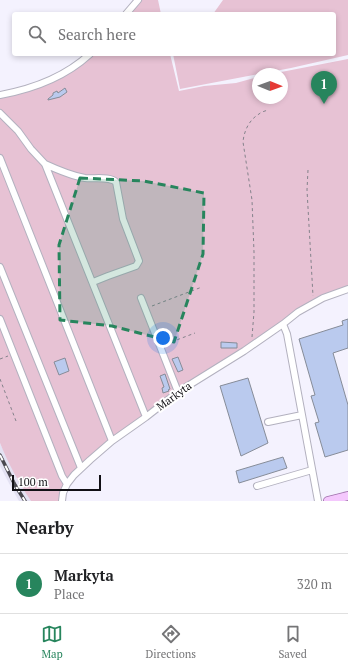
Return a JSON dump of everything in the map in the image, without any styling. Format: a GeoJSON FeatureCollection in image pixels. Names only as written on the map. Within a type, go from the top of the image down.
{"type":"FeatureCollection","features":[{"type":"Feature","properties":{"kind":"main road"},"geometry":{"type":"LineString","coordinates":[[328,501],[348,496]]}},
{"type":"Feature","properties":{"kind":"street"},"geometry":{"type":"LineString","coordinates":[[128,12],[138,0]]}},
{"type":"Feature","properties":{"kind":"street"},"geometry":{"type":"LineString","coordinates":[[0,95],[14,92],[52,79],[72,69],[88,56]]}},
{"type":"Feature","properties":{"kind":"street"},"geometry":{"type":"LineString","coordinates":[[0,113],[45,164],[146,417]]}},
{"type":"Feature","properties":{"kind":"street"},"geometry":{"type":"LineString","coordinates":[[0,158],[112,441]]}},
{"type":"Feature","properties":{"kind":"street"},"geometry":{"type":"LineString","coordinates":[[45,164],[84,178],[111,178],[118,185],[123,219],[139,262],[136,266],[93,282]]}},
{"type":"Feature","properties":{"kind":"street"},"geometry":{"type":"LineString","coordinates":[[0,267],[81,468]]}},
{"type":"Feature","properties":{"kind":"street","name":"Markyta"},"geometry":{"type":"LineString","coordinates":[[62,501],[63,493],[67,484],[81,468],[112,441],[178,392],[252,345],[298,312],[323,298],[348,289]]}},
{"type":"Feature","properties":{"kind":"street"},"geometry":{"type":"LineString","coordinates":[[141,298],[178,392]]}},
{"type":"Feature","properties":{"kind":"street"},"geometry":{"type":"LineString","coordinates":[[0,319],[62,476],[67,484]]}},
{"type":"Feature","properties":{"kind":"street"},"geometry":{"type":"LineString","coordinates":[[283,324],[287,334],[318,501]]}},
{"type":"Feature","properties":{"kind":"street"},"geometry":{"type":"LineString","coordinates":[[268,422],[302,415]]}},
{"type":"Feature","properties":{"kind":"street"},"geometry":{"type":"LineString","coordinates":[[257,486],[312,470]]}},
{"type":"Feature","properties":{"kind":"path"},"geometry":{"type":"LineString","coordinates":[[252,345],[254,312],[254,252],[252,200],[244,133],[248,124],[258,114],[268,110]]}},
{"type":"Feature","properties":{"kind":"path"},"geometry":{"type":"LineString","coordinates":[[308,170],[307,190],[313,303]]}},
{"type":"Feature","properties":{"kind":"path"},"geometry":{"type":"LineString","coordinates":[[145,309],[202,287]]}},
{"type":"Feature","properties":{"kind":"path"},"geometry":{"type":"LineString","coordinates":[[160,346],[195,332]]}},
{"type":"Feature","properties":{"kind":"path"},"geometry":{"type":"LineString","coordinates":[[0,359],[14,353]]}},
{"type":"Feature","properties":{"kind":"path"},"geometry":{"type":"LineString","coordinates":[[0,380],[16,421]]}},
{"type":"Feature","properties":{"kind":"highlighted area"},"geometry":{"type":"Polygon","coordinates":[[[80,178],[144,181],[204,193],[203,254],[174,342],[112,326],[60,320],[59,245],[80,178]]]}},
{"type":"Feature","properties":{"kind":"shaded area"},"geometry":{"type":"Polygon","coordinates":[[[138,0],[158,0],[161,12],[128,12],[138,0]]]}},
{"type":"Feature","properties":{"kind":"shaded area"},"geometry":{"type":"Polygon","coordinates":[[[223,0],[348,0],[348,55],[288,69],[252,68],[252,75],[180,89],[173,56],[336,56],[336,12],[214,12],[223,0]]]}},
{"type":"Feature","properties":{"kind":"shaded area"},"geometry":{"type":"Polygon","coordinates":[[[87,56],[170,56],[179,91],[204,86],[236,83],[252,79],[252,104],[288,104],[288,71],[348,59],[348,289],[323,298],[178,392],[67,480],[60,492],[60,501],[31,501],[14,473],[0,443],[0,95],[52,79],[87,56]]]}},
{"type":"Feature","properties":{"kind":"shaded area"},"geometry":{"type":"Polygon","coordinates":[[[0,443],[31,501],[19,501],[11,487],[0,466],[0,443]]]}},
{"type":"Feature","properties":{"kind":"building"},"geometry":{"type":"Polygon","coordinates":[[[65,88],[67,92],[60,97],[48,100],[53,93],[57,91],[58,93],[65,88]]]}},
{"type":"Feature","properties":{"kind":"building"},"geometry":{"type":"Polygon","coordinates":[[[348,319],[348,348],[333,353],[348,405],[348,450],[325,457],[315,423],[319,422],[311,396],[315,395],[299,339],[343,325],[342,321],[348,319]]]}},
{"type":"Feature","properties":{"kind":"building"},"geometry":{"type":"Polygon","coordinates":[[[221,342],[237,343],[237,348],[221,348],[221,342]]]}},
{"type":"Feature","properties":{"kind":"building"},"geometry":{"type":"Polygon","coordinates":[[[178,357],[183,370],[178,372],[172,359],[178,357]]]}},
{"type":"Feature","properties":{"kind":"building"},"geometry":{"type":"Polygon","coordinates":[[[65,358],[69,371],[59,375],[54,362],[65,358]]]}},
{"type":"Feature","properties":{"kind":"building"},"geometry":{"type":"Polygon","coordinates":[[[165,374],[170,389],[168,390],[169,391],[163,393],[162,388],[164,387],[160,376],[165,374]]]}},
{"type":"Feature","properties":{"kind":"building"},"geometry":{"type":"Polygon","coordinates":[[[248,378],[268,443],[241,456],[220,386],[248,378]]]}},
{"type":"Feature","properties":{"kind":"building"},"geometry":{"type":"Polygon","coordinates":[[[283,457],[287,468],[239,483],[236,471],[283,457]]]}},
{"type":"Feature","properties":{"kind":"railway"},"geometry":{"type":"LineString","coordinates":[[0,455],[25,501]]}},
{"type":"Feature","properties":{"kind":"place","name":"Markyta"},"geometry":{"type":"Point","coordinates":[324,104]}}]}
